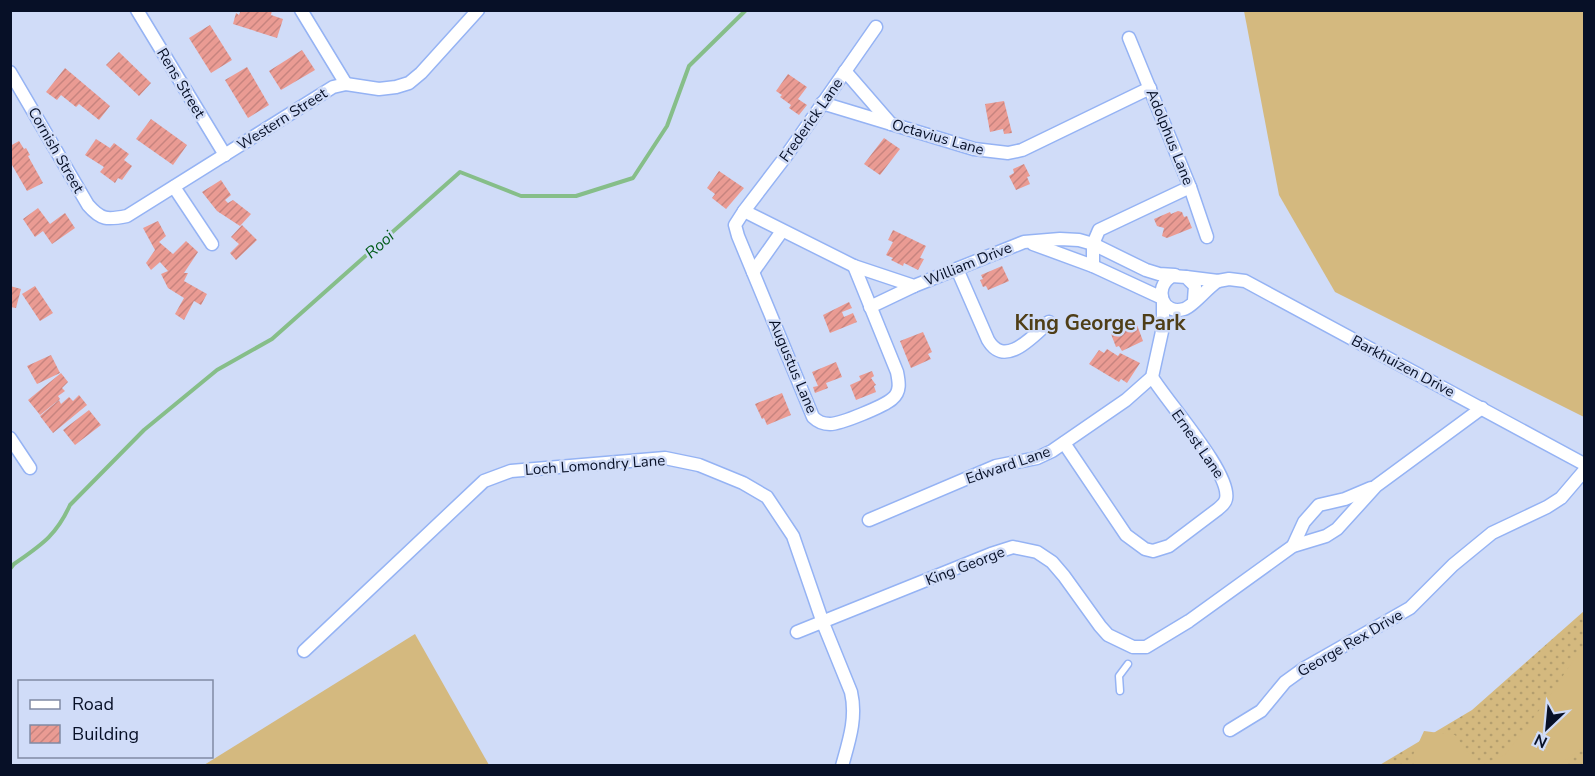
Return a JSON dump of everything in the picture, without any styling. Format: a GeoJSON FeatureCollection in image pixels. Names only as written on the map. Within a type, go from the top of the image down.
{"type":"FeatureCollection","features":[{"type":"Feature","properties":{"kind":"street","name":"Rens Street"},"geometry":{"type":"LineString","coordinates":[[136,10],[225,155]]}},
{"type":"Feature","properties":{"kind":"street"},"geometry":{"type":"LineString","coordinates":[[301,10],[346,84]]}},
{"type":"Feature","properties":{"kind":"street","name":"Western Street"},"geometry":{"type":"LineString","coordinates":[[109,220],[127,216],[333,87],[346,84],[379,88],[396,87],[409,83],[421,73],[478,10]]}},
{"type":"Feature","properties":{"kind":"street","name":"Frederick Lane"},"geometry":{"type":"LineString","coordinates":[[744,211],[786,156],[876,27]]}},
{"type":"Feature","properties":{"kind":"street","name":"Adolphus Lane"},"geometry":{"type":"LineString","coordinates":[[1130,38],[1190,187],[1207,237]]}},
{"type":"Feature","properties":{"kind":"street"},"geometry":{"type":"LineString","coordinates":[[845,71],[892,124]]}},
{"type":"Feature","properties":{"kind":"street","name":"Cornish Street"},"geometry":{"type":"LineString","coordinates":[[10,72],[88,205],[96,215],[109,220]]}},
{"type":"Feature","properties":{"kind":"street","name":"Octavius Lane"},"geometry":{"type":"LineString","coordinates":[[822,102],[974,149],[1008,153],[1022,150],[1150,88]]}},
{"type":"Feature","properties":{"kind":"street"},"geometry":{"type":"LineString","coordinates":[[174,187],[212,244]]}},
{"type":"Feature","properties":{"kind":"street"},"geometry":{"type":"LineString","coordinates":[[1093,266],[1093,244],[1096,234],[1103,228],[1190,187]]}},
{"type":"Feature","properties":{"kind":"street","name":"William Drive"},"geometry":{"type":"LineString","coordinates":[[744,211],[854,266],[914,286],[1024,242],[1072,239],[1093,244],[1146,270],[1181,276]]}},
{"type":"Feature","properties":{"kind":"street","name":"Augustus Lane"},"geometry":{"type":"LineString","coordinates":[[744,211],[735,225],[736,229],[813,417],[819,423],[832,424],[865,413],[892,399],[899,388],[897,372],[854,266]]}},
{"type":"Feature","properties":{"kind":"street"},"geometry":{"type":"LineString","coordinates":[[753,272],[782,231]]}},
{"type":"Feature","properties":{"kind":"street"},"geometry":{"type":"LineString","coordinates":[[1024,242],[1093,266],[1162,300],[1172,309],[1182,310]]}},
{"type":"Feature","properties":{"kind":"street"},"geometry":{"type":"LineString","coordinates":[[957,269],[987,340],[994,349],[1005,352],[1019,348],[1049,322]]}},
{"type":"Feature","properties":{"kind":"street"},"geometry":{"type":"LineString","coordinates":[[1152,377],[1163,327],[1161,291],[1163,284],[1168,278],[1181,276],[1195,286],[1194,300]]}},
{"type":"Feature","properties":{"kind":"street","name":"Barkhuizen Drive"},"geometry":{"type":"LineString","coordinates":[[1181,276],[1218,282],[1229,279],[1245,281],[1584,464]]}},
{"type":"Feature","properties":{"kind":"street"},"geometry":{"type":"LineString","coordinates":[[1163,327],[1218,282]]}},
{"type":"Feature","properties":{"kind":"street"},"geometry":{"type":"LineString","coordinates":[[870,307],[914,286]]}},
{"type":"Feature","properties":{"kind":"street","name":"Ernest Lane"},"geometry":{"type":"LineString","coordinates":[[1064,443],[1126,535],[1145,549],[1153,551],[1169,546],[1224,504],[1227,497],[1224,480],[1216,465],[1162,395],[1152,377]]}},
{"type":"Feature","properties":{"kind":"street","name":"Edward Lane"},"geometry":{"type":"LineString","coordinates":[[869,520],[996,466],[1037,458],[1064,443],[1126,400],[1152,377]]}},
{"type":"Feature","properties":{"kind":"street","name":"King George"},"geometry":{"type":"LineString","coordinates":[[1293,546],[1309,514],[1319,506],[1359,494],[1376,486],[1482,408]]}},
{"type":"Feature","properties":{"kind":"street"},"geometry":{"type":"LineString","coordinates":[[10,438],[30,468]]}},
{"type":"Feature","properties":{"kind":"street","name":"Loch Lomondry Lane"},"geometry":{"type":"LineString","coordinates":[[304,651],[484,481],[511,471],[665,458],[699,465],[743,483],[767,497],[793,536],[854,704],[853,728],[842,765]]}},
{"type":"Feature","properties":{"kind":"street","name":"George Rex Drive"},"geometry":{"type":"LineString","coordinates":[[1230,730],[1261,711],[1285,682],[1303,669],[1410,608],[1453,565],[1492,533],[1561,498],[1584,471]]}},
{"type":"Feature","properties":{"kind":"street","name":"King George"},"geometry":{"type":"LineString","coordinates":[[823,623],[1013,547],[1037,552],[1052,562],[1108,635],[1133,647],[1146,647],[1189,621],[1293,546],[1326,536],[1337,529],[1376,486]]}},
{"type":"Feature","properties":{"kind":"street"},"geometry":{"type":"LineString","coordinates":[[797,632],[823,623]]}},
{"type":"Feature","properties":{"kind":"lane"},"geometry":{"type":"LineString","coordinates":[[1120,691],[1119,676],[1128,664]]}},
{"type":"Feature","properties":{"kind":"shaded area"},"geometry":{"type":"Polygon","coordinates":[[[1244,11],[1584,11],[1584,417],[1335,292],[1279,195],[1244,11]]]}},
{"type":"Feature","properties":{"kind":"shaded area"},"geometry":{"type":"Polygon","coordinates":[[[1584,611],[1584,765],[1378,766],[1472,710],[1584,611]]]}},
{"type":"Feature","properties":{"kind":"shaded area"},"geometry":{"type":"Polygon","coordinates":[[[415,634],[489,765],[204,765],[415,634]]]}},
{"type":"Feature","properties":{"kind":"shaded area"},"geometry":{"type":"Polygon","coordinates":[[[1584,644],[1584,747],[1561,765],[1481,765],[1505,755],[1547,700],[1584,644]]]}},
{"type":"Feature","properties":{"kind":"shaded area"},"geometry":{"type":"Polygon","coordinates":[[[1424,731],[1455,735],[1468,753],[1481,765],[1416,765],[1413,755],[1424,731]]]}},
{"type":"Feature","properties":{"kind":"building"},"geometry":{"type":"Polygon","coordinates":[[[241,10],[272,10],[271,15],[283,19],[277,38],[233,24],[236,13],[239,15],[241,10]]]}},
{"type":"Feature","properties":{"kind":"building"},"geometry":{"type":"Polygon","coordinates":[[[210,25],[232,60],[211,73],[189,38],[210,25]]]}},
{"type":"Feature","properties":{"kind":"building"},"geometry":{"type":"Polygon","coordinates":[[[302,50],[315,70],[281,90],[269,71],[302,50]]]}},
{"type":"Feature","properties":{"kind":"building"},"geometry":{"type":"Polygon","coordinates":[[[119,52],[151,83],[139,96],[106,65],[119,52]]]}},
{"type":"Feature","properties":{"kind":"building"},"geometry":{"type":"Polygon","coordinates":[[[247,67],[269,105],[248,118],[225,80],[247,67]]]}},
{"type":"Feature","properties":{"kind":"building"},"geometry":{"type":"Polygon","coordinates":[[[65,68],[110,106],[99,120],[79,104],[76,107],[61,95],[57,100],[46,92],[65,68]]]}},
{"type":"Feature","properties":{"kind":"building"},"geometry":{"type":"Polygon","coordinates":[[[788,74],[807,87],[798,99],[807,105],[799,115],[789,108],[791,105],[776,91],[788,74]]]}},
{"type":"Feature","properties":{"kind":"building"},"geometry":{"type":"Polygon","coordinates":[[[1004,101],[1012,133],[1004,134],[1003,129],[990,132],[985,104],[1004,101]]]}},
{"type":"Feature","properties":{"kind":"building"},"geometry":{"type":"Polygon","coordinates":[[[151,119],[187,145],[173,165],[136,139],[151,119]]]}},
{"type":"Feature","properties":{"kind":"building"},"geometry":{"type":"Polygon","coordinates":[[[884,138],[900,149],[880,175],[864,164],[884,138]]]}},
{"type":"Feature","properties":{"kind":"building"},"geometry":{"type":"Polygon","coordinates":[[[96,139],[110,148],[114,143],[129,154],[124,160],[132,166],[122,180],[118,178],[115,183],[100,172],[104,167],[85,155],[96,139]]]}},
{"type":"Feature","properties":{"kind":"building"},"geometry":{"type":"Polygon","coordinates":[[[19,141],[30,155],[28,156],[43,183],[27,191],[12,165],[10,166],[10,146],[19,141]]]}},
{"type":"Feature","properties":{"kind":"building"},"geometry":{"type":"Polygon","coordinates":[[[1024,164],[1030,176],[1027,177],[1030,184],[1016,190],[1009,176],[1014,173],[1013,169],[1024,164]]]}},
{"type":"Feature","properties":{"kind":"building"},"geometry":{"type":"Polygon","coordinates":[[[719,171],[744,188],[726,209],[712,198],[715,194],[707,188],[719,171]]]}},
{"type":"Feature","properties":{"kind":"building"},"geometry":{"type":"Polygon","coordinates":[[[221,180],[231,195],[225,200],[228,203],[233,200],[251,214],[240,226],[217,211],[202,192],[221,180]]]}},
{"type":"Feature","properties":{"kind":"building"},"geometry":{"type":"Polygon","coordinates":[[[38,208],[50,224],[65,213],[75,228],[52,244],[43,231],[35,237],[23,219],[38,208]]]}},
{"type":"Feature","properties":{"kind":"building"},"geometry":{"type":"Polygon","coordinates":[[[1178,211],[1182,212],[1184,217],[1187,216],[1192,228],[1167,238],[1162,236],[1164,228],[1157,226],[1154,219],[1178,211]]]}},
{"type":"Feature","properties":{"kind":"building"},"geometry":{"type":"Polygon","coordinates":[[[158,221],[166,236],[159,242],[173,254],[186,241],[198,252],[184,273],[188,273],[184,281],[207,294],[201,305],[194,301],[184,320],[175,314],[184,298],[168,288],[161,274],[168,271],[160,262],[151,270],[146,263],[155,250],[143,228],[158,221]]]}},
{"type":"Feature","properties":{"kind":"building"},"geometry":{"type":"Polygon","coordinates":[[[242,225],[257,240],[236,260],[230,253],[239,244],[231,237],[242,225]]]}},
{"type":"Feature","properties":{"kind":"building"},"geometry":{"type":"Polygon","coordinates":[[[893,230],[926,246],[920,258],[924,259],[918,270],[904,263],[903,266],[886,255],[893,242],[888,240],[893,230]]]}},
{"type":"Feature","properties":{"kind":"building"},"geometry":{"type":"Polygon","coordinates":[[[1002,266],[1009,281],[988,290],[986,286],[983,287],[980,280],[983,279],[981,275],[1002,266]]]}},
{"type":"Feature","properties":{"kind":"building"},"geometry":{"type":"Polygon","coordinates":[[[10,286],[21,289],[16,308],[10,307],[10,286]]]}},
{"type":"Feature","properties":{"kind":"building"},"geometry":{"type":"Polygon","coordinates":[[[35,286],[53,313],[40,321],[22,294],[35,286]]]}},
{"type":"Feature","properties":{"kind":"building"},"geometry":{"type":"Polygon","coordinates":[[[849,302],[852,308],[842,312],[844,317],[853,313],[857,322],[830,333],[823,315],[849,302]]]}},
{"type":"Feature","properties":{"kind":"building"},"geometry":{"type":"Polygon","coordinates":[[[1123,318],[1127,328],[1137,325],[1143,341],[1122,351],[1119,346],[1116,347],[1110,323],[1123,318]]]}},
{"type":"Feature","properties":{"kind":"building"},"geometry":{"type":"Polygon","coordinates":[[[923,332],[932,352],[928,354],[931,359],[911,368],[900,341],[923,332]]]}},
{"type":"Feature","properties":{"kind":"building"},"geometry":{"type":"Polygon","coordinates":[[[1107,349],[1118,356],[1120,353],[1140,363],[1127,383],[1121,379],[1119,382],[1089,364],[1099,350],[1104,353],[1107,349]]]}},
{"type":"Feature","properties":{"kind":"building"},"geometry":{"type":"Polygon","coordinates":[[[51,355],[60,373],[37,384],[27,366],[51,355]]]}},
{"type":"Feature","properties":{"kind":"building"},"geometry":{"type":"Polygon","coordinates":[[[836,362],[842,377],[826,383],[828,388],[815,393],[813,387],[818,386],[812,372],[836,362]]]}},
{"type":"Feature","properties":{"kind":"building"},"geometry":{"type":"Polygon","coordinates":[[[872,371],[874,376],[871,378],[876,385],[874,386],[876,392],[856,400],[850,385],[861,380],[859,376],[872,371]]]}},
{"type":"Feature","properties":{"kind":"building"},"geometry":{"type":"Polygon","coordinates":[[[61,373],[68,382],[62,388],[65,391],[58,396],[60,399],[40,415],[28,400],[61,373]]]}},
{"type":"Feature","properties":{"kind":"building"},"geometry":{"type":"Polygon","coordinates":[[[782,393],[791,415],[767,425],[755,404],[782,393]]]}},
{"type":"Feature","properties":{"kind":"building"},"geometry":{"type":"Polygon","coordinates":[[[79,395],[87,405],[53,433],[40,416],[59,400],[61,404],[69,397],[73,401],[79,395]]]}},
{"type":"Feature","properties":{"kind":"building"},"geometry":{"type":"Polygon","coordinates":[[[89,410],[101,425],[75,445],[63,430],[89,410]]]}},
{"type":"Feature","properties":{"kind":"waterway","name":"Rooi"},"geometry":{"type":"LineString","coordinates":[[10,569],[47,539],[59,525],[70,505],[144,430],[217,370],[272,339],[460,172],[521,196],[576,196],[633,178],[667,126],[689,66],[746,10]]}},
{"type":"Feature","properties":{"kind":"district","name":"King George Park"},"geometry":{"type":"Point","coordinates":[1100,323]}}]}
